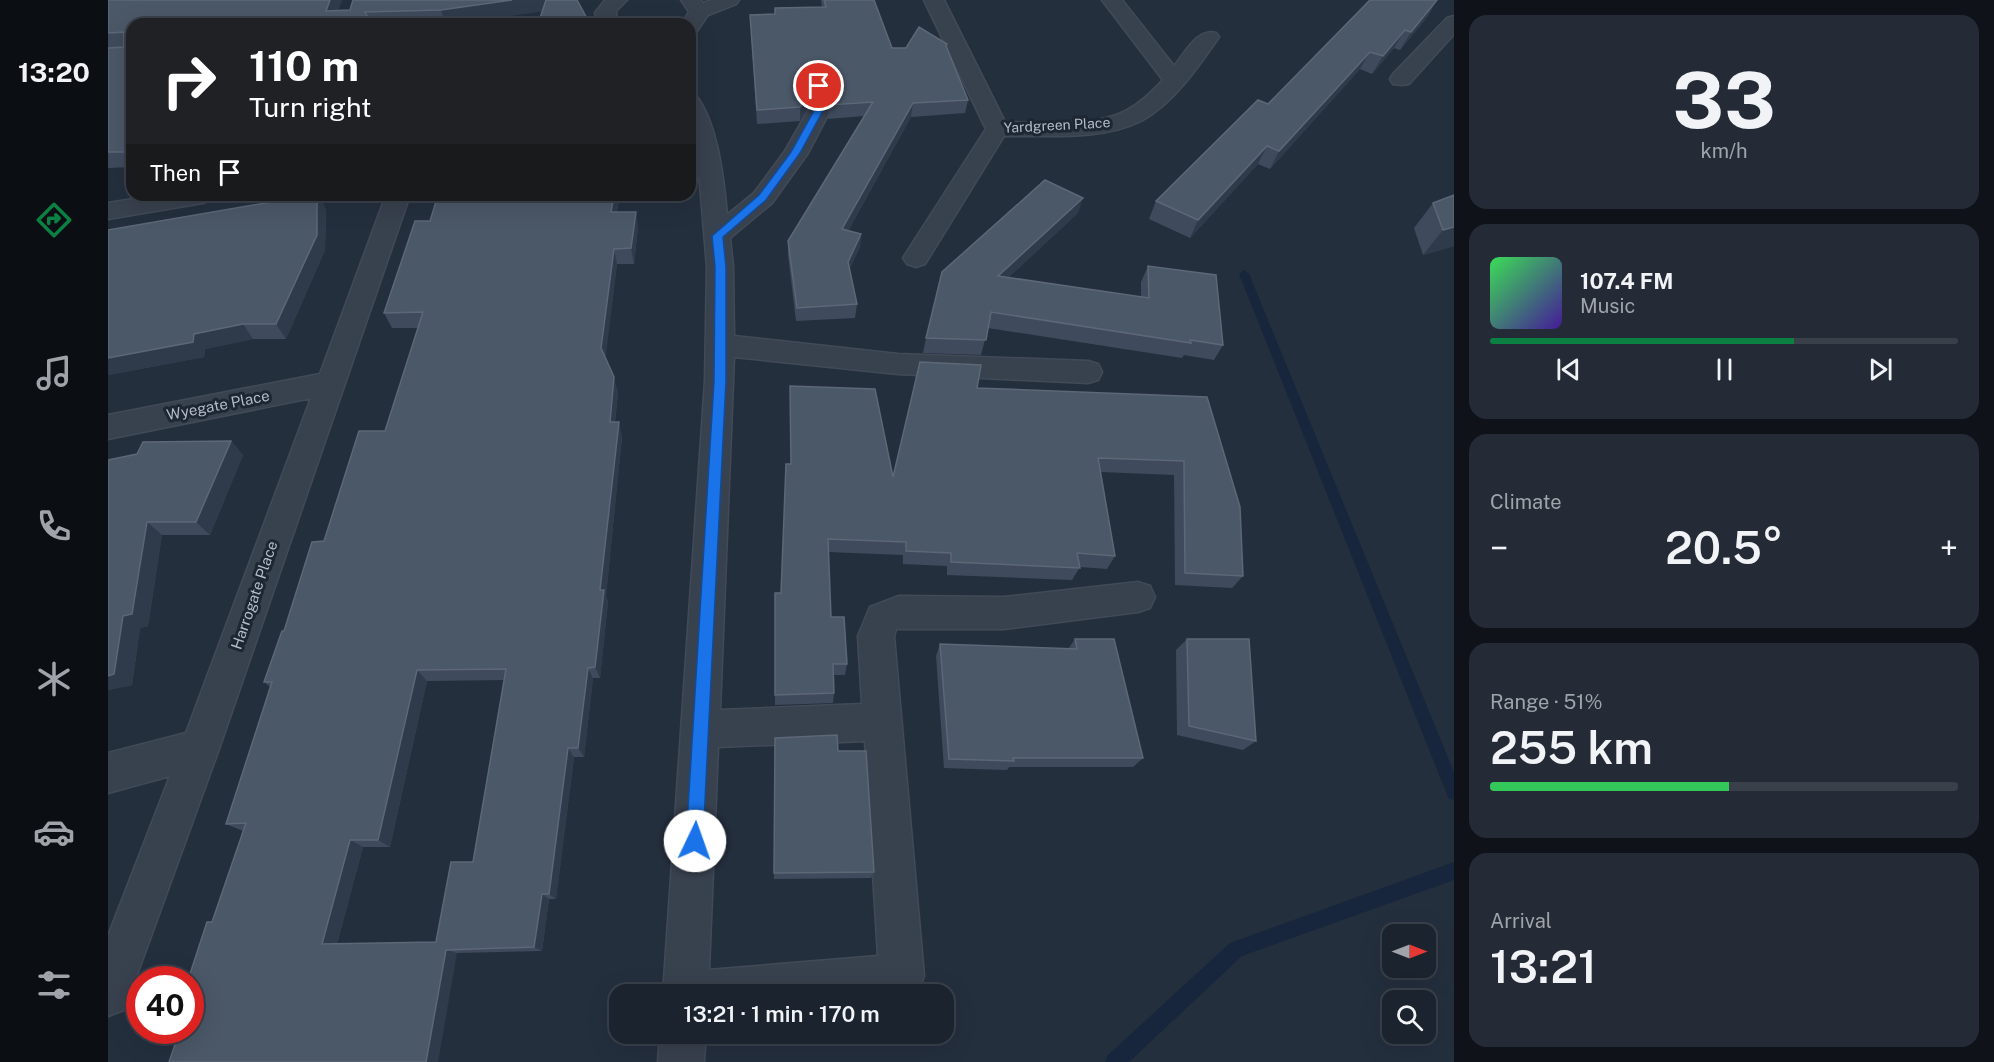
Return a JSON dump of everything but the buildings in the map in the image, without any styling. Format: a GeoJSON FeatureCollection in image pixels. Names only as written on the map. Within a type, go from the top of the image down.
{"type":"FeatureCollection","features":[{"type":"Feature","properties":{"kind":"street","name":"Yardgreen Place"},"geometry":{"type":"LineString","coordinates":[[934,0],[996,129]]}},
{"type":"Feature","properties":{"kind":"street"},"geometry":{"type":"LineString","coordinates":[[1112,0],[1174,80]]}},
{"type":"Feature","properties":{"kind":"street"},"geometry":{"type":"LineString","coordinates":[[1401,79],[1454,22]]}},
{"type":"Feature","properties":{"kind":"street","name":"Yardgreen Place"},"geometry":{"type":"LineString","coordinates":[[996,129],[1111,124],[1133,116],[1174,80],[1209,37]]}},
{"type":"Feature","properties":{"kind":"street"},"geometry":{"type":"LineString","coordinates":[[717,236],[763,198],[796,153],[821,107],[819,86]]}},
{"type":"Feature","properties":{"kind":"street"},"geometry":{"type":"LineString","coordinates":[[686,984],[720,345],[720,267],[712,184],[696,116]]}},
{"type":"Feature","properties":{"kind":"street","name":"Yardgreen Place"},"geometry":{"type":"LineString","coordinates":[[916,258],[996,129]]}},
{"type":"Feature","properties":{"kind":"street"},"geometry":{"type":"LineString","coordinates":[[108,211],[167,201]]}},
{"type":"Feature","properties":{"kind":"street","name":"Harrogate Place"},"geometry":{"type":"LineString","coordinates":[[108,994],[200,748],[396,201]]}},
{"type":"Feature","properties":{"kind":"street"},"geometry":{"type":"LineString","coordinates":[[720,345],[898,364],[1088,372]]}},
{"type":"Feature","properties":{"kind":"street","name":"Wyegate Place"},"geometry":{"type":"LineString","coordinates":[[108,427],[329,383]]}},
{"type":"Feature","properties":{"kind":"street"},"geometry":{"type":"LineString","coordinates":[[808,984],[902,976],[876,636],[882,618],[899,612],[1004,613],[1138,597]]}},
{"type":"Feature","properties":{"kind":"street"},"geometry":{"type":"LineString","coordinates":[[701,729],[882,722]]}},
{"type":"Feature","properties":{"kind":"street"},"geometry":{"type":"LineString","coordinates":[[108,773],[200,748]]}},
{"type":"Feature","properties":{"kind":"street"},"geometry":{"type":"LineString","coordinates":[[681,1062],[682,1044]]}},
{"type":"Feature","properties":{"kind":"waterway"},"geometry":{"type":"LineString","coordinates":[[1244,274],[1454,792]]}},
{"type":"Feature","properties":{"kind":"waterway"},"geometry":{"type":"LineString","coordinates":[[1115,1062],[1236,949],[1454,871]]}},
{"type":"Feature","properties":{"kind":"route"},"geometry":{"type":"LineString","coordinates":[[695,841],[720,381],[720,267],[717,236],[763,198],[796,153],[821,107],[819,86]]}}]}
